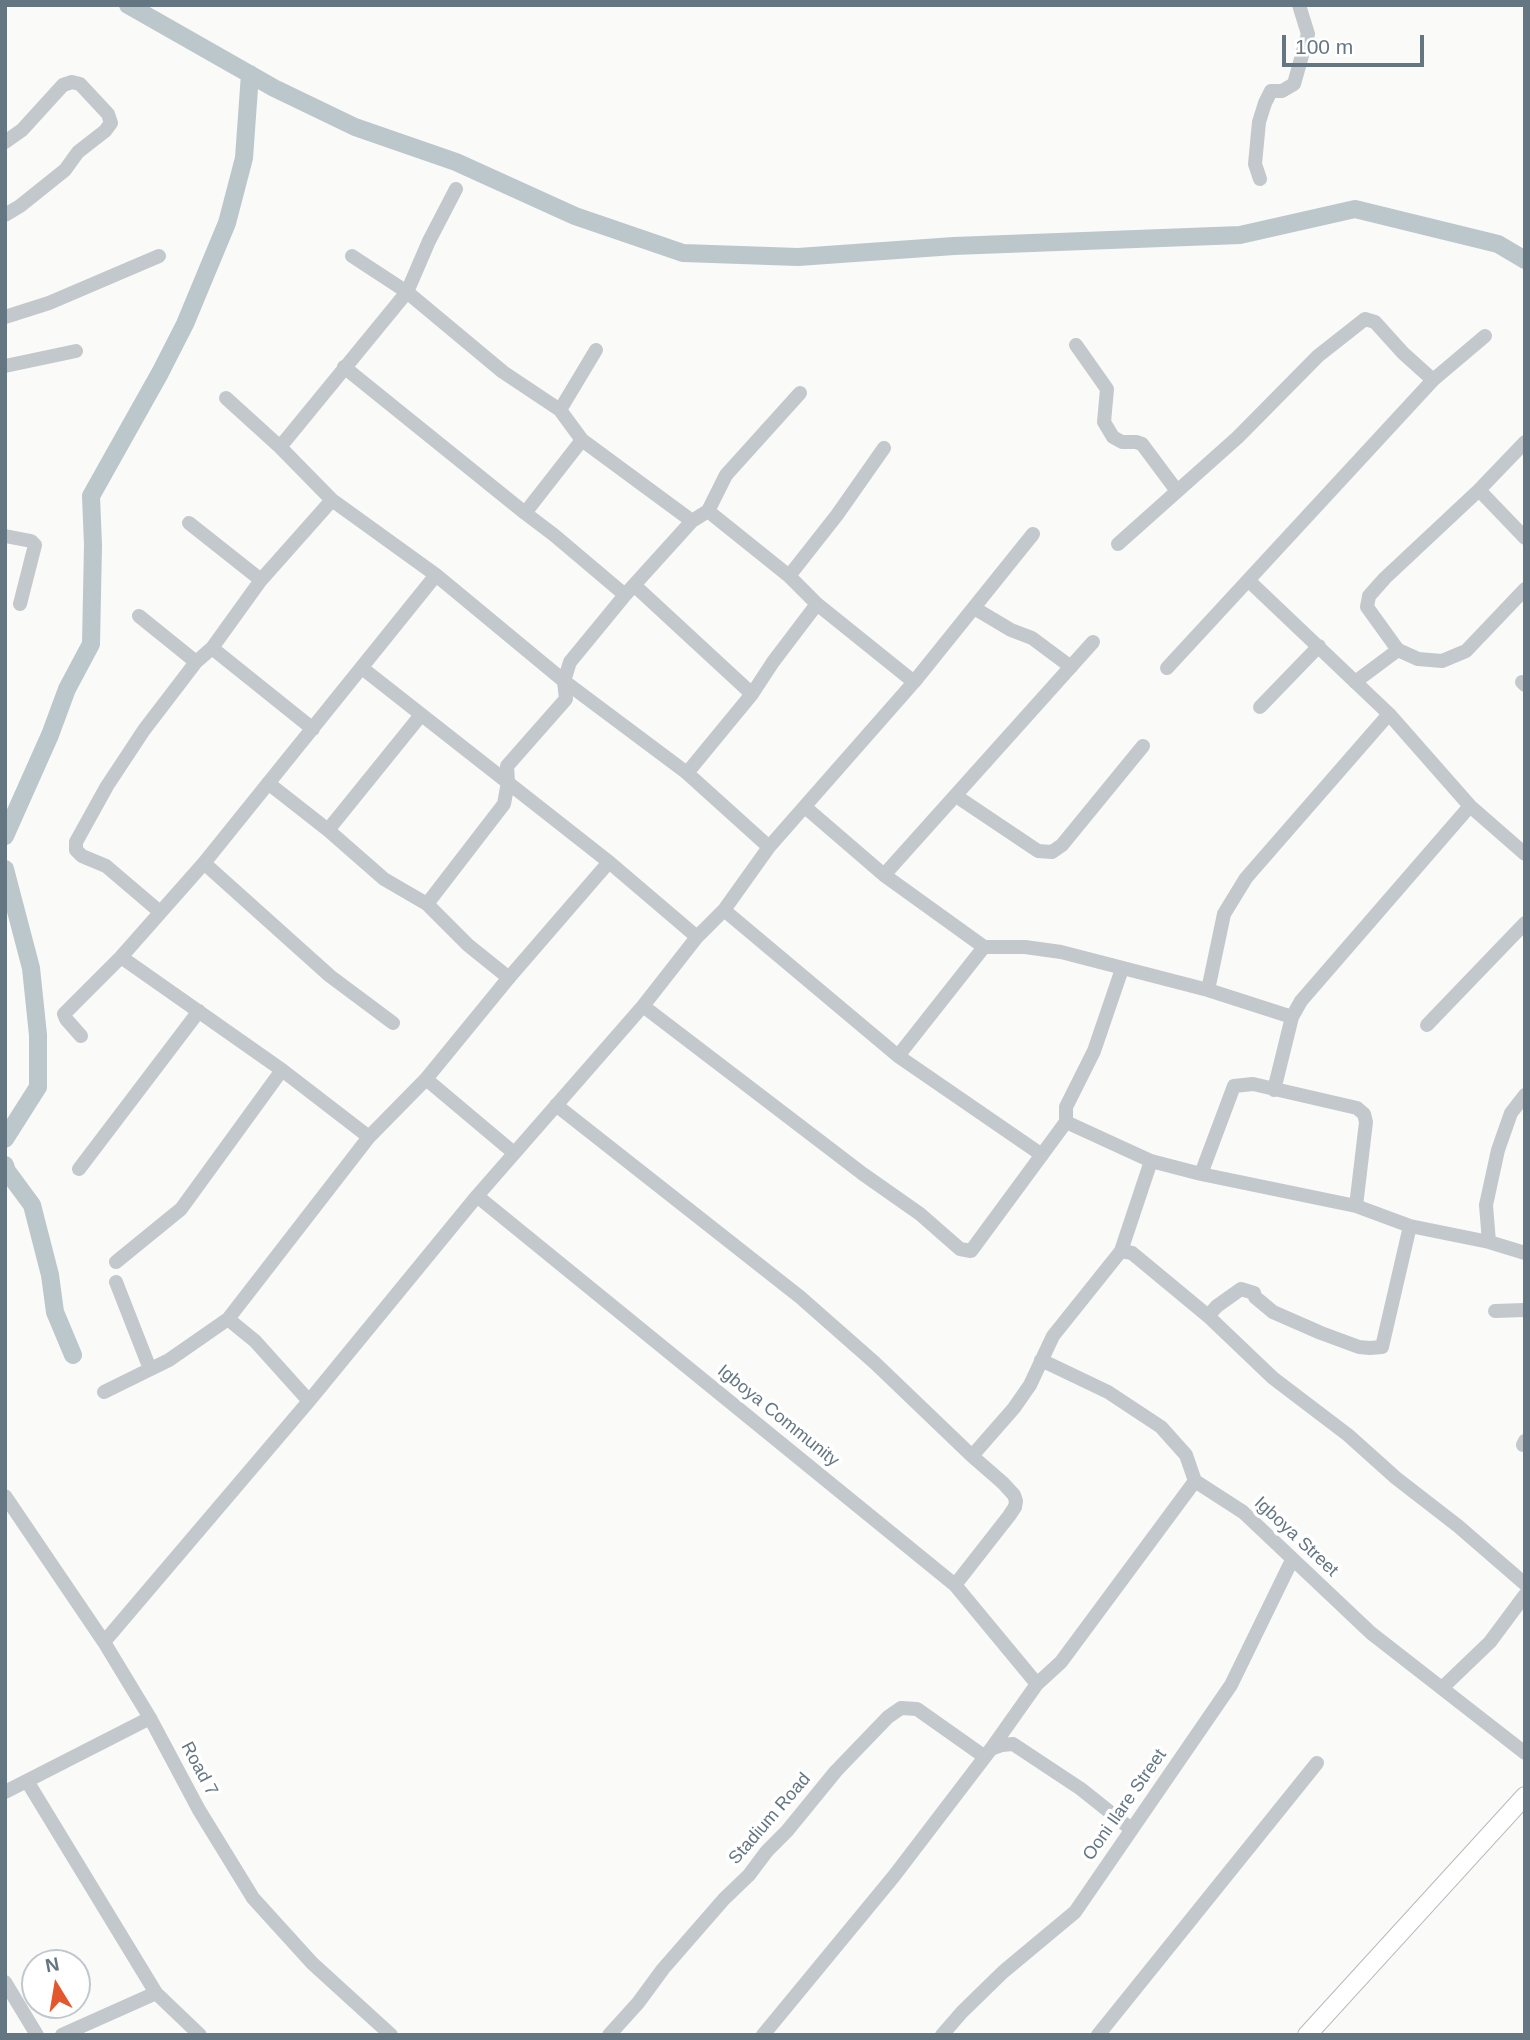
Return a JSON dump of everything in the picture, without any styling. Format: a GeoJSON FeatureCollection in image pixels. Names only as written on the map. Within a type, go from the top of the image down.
{"type":"FeatureCollection","features":[{"type":"Feature","properties":{"kind":"main road"},"geometry":{"type":"LineString","coordinates":[[1307,2035],[1525,1796]]}},
{"type":"Feature","properties":{"kind":"street"},"geometry":{"type":"LineString","coordinates":[[1260,179],[1255,164],[1259,122],[1265,103],[1271,91],[1282,91],[1294,83],[1308,34],[1299,5]]}},
{"type":"Feature","properties":{"kind":"street"},"geometry":{"type":"LineString","coordinates":[[5,142],[22,130],[63,85],[72,82],[80,84],[108,114],[111,123],[78,152],[65,170],[5,215]]}},
{"type":"Feature","properties":{"kind":"street"},"geometry":{"type":"LineString","coordinates":[[280,447],[407,292],[456,189]]}},
{"type":"Feature","properties":{"kind":"street"},"geometry":{"type":"LineString","coordinates":[[5,317],[49,303],[159,256]]}},
{"type":"Feature","properties":{"kind":"street"},"geometry":{"type":"LineString","coordinates":[[352,256],[407,292],[502,372],[560,411],[582,440],[692,521]]}},
{"type":"Feature","properties":{"kind":"street"},"geometry":{"type":"LineString","coordinates":[[1118,544],[1238,437],[1318,356],[1365,319],[1375,322],[1403,353],[1433,380]]}},
{"type":"Feature","properties":{"kind":"street"},"geometry":{"type":"LineString","coordinates":[[1167,668],[1433,380],[1485,336]]}},
{"type":"Feature","properties":{"kind":"street"},"geometry":{"type":"LineString","coordinates":[[1076,345],[1107,389],[1104,422],[1113,437],[1122,442],[1142,444],[1177,491]]}},
{"type":"Feature","properties":{"kind":"street"},"geometry":{"type":"LineString","coordinates":[[560,411],[596,350]]}},
{"type":"Feature","properties":{"kind":"street"},"geometry":{"type":"LineString","coordinates":[[5,366],[76,351]]}},
{"type":"Feature","properties":{"kind":"street"},"geometry":{"type":"LineString","coordinates":[[344,368],[524,513],[629,590],[752,694]]}},
{"type":"Feature","properties":{"kind":"street"},"geometry":{"type":"LineString","coordinates":[[427,904],[504,804],[508,782],[507,766],[566,699],[564,681],[570,662],[629,590],[692,521],[708,511],[726,475],[800,393]]}},
{"type":"Feature","properties":{"kind":"street"},"geometry":{"type":"LineString","coordinates":[[226,398],[280,447],[332,500],[436,575],[564,681],[687,773],[769,848]]}},
{"type":"Feature","properties":{"kind":"street"},"geometry":{"type":"LineString","coordinates":[[524,513],[582,440]]}},
{"type":"Feature","properties":{"kind":"street"},"geometry":{"type":"LineString","coordinates":[[1525,442],[1479,490],[1385,578],[1369,596],[1367,607],[1398,650],[1418,659],[1441,661],[1466,651],[1525,589]]}},
{"type":"Feature","properties":{"kind":"street"},"geometry":{"type":"LineString","coordinates":[[789,576],[837,515],[884,448]]}},
{"type":"Feature","properties":{"kind":"street"},"geometry":{"type":"LineString","coordinates":[[1479,490],[1525,538]]}},
{"type":"Feature","properties":{"kind":"street"},"geometry":{"type":"LineString","coordinates":[[160,912],[106,866],[82,856],[76,850],[76,842],[129,752],[196,662],[212,648],[261,580],[332,500]]}},
{"type":"Feature","properties":{"kind":"street"},"geometry":{"type":"LineString","coordinates":[[708,511],[914,682]]}},
{"type":"Feature","properties":{"kind":"street"},"geometry":{"type":"LineString","coordinates":[[189,523],[261,580]]}},
{"type":"Feature","properties":{"kind":"street"},"geometry":{"type":"LineString","coordinates":[[104,1642],[309,1401],[477,1196],[643,1006],[696,937],[724,910],[769,848],[914,682],[1033,534]]}},
{"type":"Feature","properties":{"kind":"street"},"geometry":{"type":"LineString","coordinates":[[5,536],[31,541],[35,545],[20,604]]}},
{"type":"Feature","properties":{"kind":"street"},"geometry":{"type":"LineString","coordinates":[[81,1036],[64,1014],[121,957],[204,863],[436,575]]}},
{"type":"Feature","properties":{"kind":"street"},"geometry":{"type":"LineString","coordinates":[[1248,580],[1389,714],[1470,806],[1525,854]]}},
{"type":"Feature","properties":{"kind":"street"},"geometry":{"type":"LineString","coordinates":[[687,773],[752,694],[817,604]]}},
{"type":"Feature","properties":{"kind":"street"},"geometry":{"type":"LineString","coordinates":[[974,608],[1011,630],[1032,638],[1071,667]]}},
{"type":"Feature","properties":{"kind":"street"},"geometry":{"type":"LineString","coordinates":[[139,616],[196,662]]}},
{"type":"Feature","properties":{"kind":"street"},"geometry":{"type":"LineString","coordinates":[[884,875],[1093,642]]}},
{"type":"Feature","properties":{"kind":"street"},"geometry":{"type":"LineString","coordinates":[[1260,708],[1319,646]]}},
{"type":"Feature","properties":{"kind":"street"},"geometry":{"type":"LineString","coordinates":[[212,648],[313,729]]}},
{"type":"Feature","properties":{"kind":"street"},"geometry":{"type":"LineString","coordinates":[[1355,682],[1398,650]]}},
{"type":"Feature","properties":{"kind":"street"},"geometry":{"type":"LineString","coordinates":[[362,668],[609,862],[696,937]]}},
{"type":"Feature","properties":{"kind":"street"},"geometry":{"type":"LineString","coordinates":[[1208,990],[1224,914],[1246,878],[1389,714]]}},
{"type":"Feature","properties":{"kind":"street"},"geometry":{"type":"LineString","coordinates":[[328,830],[421,715]]}},
{"type":"Feature","properties":{"kind":"street"},"geometry":{"type":"LineString","coordinates":[[956,796],[1038,851],[1052,852],[1062,845],[1143,747]]}},
{"type":"Feature","properties":{"kind":"street"},"geometry":{"type":"LineString","coordinates":[[268,783],[384,879],[427,904],[468,945],[509,978]]}},
{"type":"Feature","properties":{"kind":"street"},"geometry":{"type":"LineString","coordinates":[[1275,1090],[1292,1017],[1301,1001],[1470,806]]}},
{"type":"Feature","properties":{"kind":"street"},"geometry":{"type":"LineString","coordinates":[[806,807],[884,875],[984,947],[1025,947],[1061,952],[1208,990],[1292,1017]]}},
{"type":"Feature","properties":{"kind":"street"},"geometry":{"type":"LineString","coordinates":[[104,1392],[169,1360],[228,1319],[369,1137],[426,1079],[609,862]]}},
{"type":"Feature","properties":{"kind":"street"},"geometry":{"type":"LineString","coordinates":[[204,863],[330,976],[393,1023]]}},
{"type":"Feature","properties":{"kind":"street"},"geometry":{"type":"LineString","coordinates":[[724,910],[898,1056],[1042,1156]]}},
{"type":"Feature","properties":{"kind":"street"},"geometry":{"type":"LineString","coordinates":[[1427,1025],[1525,923]]}},
{"type":"Feature","properties":{"kind":"street"},"geometry":{"type":"LineString","coordinates":[[898,1056],[984,947]]}},
{"type":"Feature","properties":{"kind":"street"},"geometry":{"type":"LineString","coordinates":[[121,957],[282,1070],[369,1137]]}},
{"type":"Feature","properties":{"kind":"street"},"geometry":{"type":"LineString","coordinates":[[643,1006],[919,1214],[960,1250],[971,1251],[1066,1122],[1066,1107],[1094,1051],[1122,969]]}},
{"type":"Feature","properties":{"kind":"street"},"geometry":{"type":"LineString","coordinates":[[79,1169],[199,1012]]}},
{"type":"Feature","properties":{"kind":"street"},"geometry":{"type":"LineString","coordinates":[[116,1262],[181,1209],[282,1070]]}},
{"type":"Feature","properties":{"kind":"street"},"geometry":{"type":"LineString","coordinates":[[426,1079],[514,1153]]}},
{"type":"Feature","properties":{"kind":"street"},"geometry":{"type":"LineString","coordinates":[[1201,1174],[1234,1086],[1253,1084],[1357,1108],[1364,1114],[1366,1122],[1356,1206]]}},
{"type":"Feature","properties":{"kind":"street"},"geometry":{"type":"LineString","coordinates":[[1489,1242],[1486,1205],[1498,1150],[1511,1113],[1525,1095]]}},
{"type":"Feature","properties":{"kind":"street"},"geometry":{"type":"LineString","coordinates":[[556,1105],[800,1297],[1014,1495],[1015,1507],[955,1585]]}},
{"type":"Feature","properties":{"kind":"street"},"geometry":{"type":"LineString","coordinates":[[1066,1122],[1151,1161],[1356,1206],[1410,1226],[1489,1242],[1525,1253]]}},
{"type":"Feature","properties":{"kind":"street"},"geometry":{"type":"LineString","coordinates":[[972,1456],[1014,1408],[1030,1385],[1053,1336],[1121,1251],[1151,1161]]}},
{"type":"Feature","properties":{"kind":"street","name":"Igboya Community"},"geometry":{"type":"LineString","coordinates":[[477,1196],[955,1585],[1037,1684]]}},
{"type":"Feature","properties":{"kind":"street"},"geometry":{"type":"LineString","coordinates":[[1208,1316],[1216,1306],[1241,1289],[1254,1293],[1255,1297],[1273,1312],[1321,1333],[1359,1346],[1382,1347],[1410,1226]]}},
{"type":"Feature","properties":{"kind":"street"},"geometry":{"type":"LineString","coordinates":[[1121,1251],[1132,1253],[1208,1316],[1273,1378],[1348,1435],[1525,1584]]}},
{"type":"Feature","properties":{"kind":"street"},"geometry":{"type":"LineString","coordinates":[[116,1282],[150,1369]]}},
{"type":"Feature","properties":{"kind":"street"},"geometry":{"type":"LineString","coordinates":[[1495,1311],[1525,1310]]}},
{"type":"Feature","properties":{"kind":"street"},"geometry":{"type":"LineString","coordinates":[[228,1319],[254,1341],[309,1401]]}},
{"type":"Feature","properties":{"kind":"street"},"geometry":{"type":"LineString","coordinates":[[763,2035],[894,1876],[1037,1684],[1061,1662],[1195,1481],[1186,1455],[1161,1427],[1108,1392],[1041,1360]]}},
{"type":"Feature","properties":{"kind":"street","name":"Igboya Street"},"geometry":{"type":"LineString","coordinates":[[1195,1481],[1243,1512],[1371,1633],[1525,1753]]}},
{"type":"Feature","properties":{"kind":"street","name":"Road 7"},"geometry":{"type":"LineString","coordinates":[[5,1496],[104,1642],[150,1718],[199,1810],[253,1898],[312,1963],[391,2035]]}},
{"type":"Feature","properties":{"kind":"street","name":"Ooni Ilare Street"},"geometry":{"type":"LineString","coordinates":[[942,2035],[1003,1972],[1075,1912],[1231,1685],[1292,1560]]}},
{"type":"Feature","properties":{"kind":"street"},"geometry":{"type":"LineString","coordinates":[[1442,1688],[1490,1642],[1525,1595]]}},
{"type":"Feature","properties":{"kind":"street","name":"Stadium Road"},"geometry":{"type":"LineString","coordinates":[[609,2035],[723,1899],[749,1874],[836,1771],[888,1717],[901,1708],[917,1709],[988,1753]]}},
{"type":"Feature","properties":{"kind":"street"},"geometry":{"type":"LineString","coordinates":[[5,1792],[150,1718]]}},
{"type":"Feature","properties":{"kind":"street"},"geometry":{"type":"LineString","coordinates":[[988,1753],[1003,1745],[1013,1744],[1082,1789],[1131,1829]]}},
{"type":"Feature","properties":{"kind":"street"},"geometry":{"type":"LineString","coordinates":[[1098,2035],[1317,1763]]}},
{"type":"Feature","properties":{"kind":"street"},"geometry":{"type":"LineString","coordinates":[[27,1781],[156,1993],[200,2035]]}},
{"type":"Feature","properties":{"kind":"street"},"geometry":{"type":"LineString","coordinates":[[5,1982],[37,2035]]}},
{"type":"Feature","properties":{"kind":"street"},"geometry":{"type":"LineString","coordinates":[[62,2035],[156,1993]]}},
{"type":"Feature","properties":{"kind":"waterway"},"geometry":{"type":"LineString","coordinates":[[128,5],[274,88],[355,127],[456,162],[575,216],[683,253],[798,257],[954,246],[1240,235],[1355,209],[1498,244],[1525,260]]}},
{"type":"Feature","properties":{"kind":"waterway"},"geometry":{"type":"LineString","coordinates":[[5,836],[50,735],[67,689],[91,644],[91,496],[185,324],[227,223],[244,158],[250,74]]}},
{"type":"Feature","properties":{"kind":"waterway"},"geometry":{"type":"LineString","coordinates":[[5,869],[31,968],[38,1035],[38,1087],[5,1139]]}},
{"type":"Feature","properties":{"kind":"waterway"},"geometry":{"type":"LineString","coordinates":[[5,1165],[32,1205],[50,1275],[55,1312],[73,1355]]}}]}
